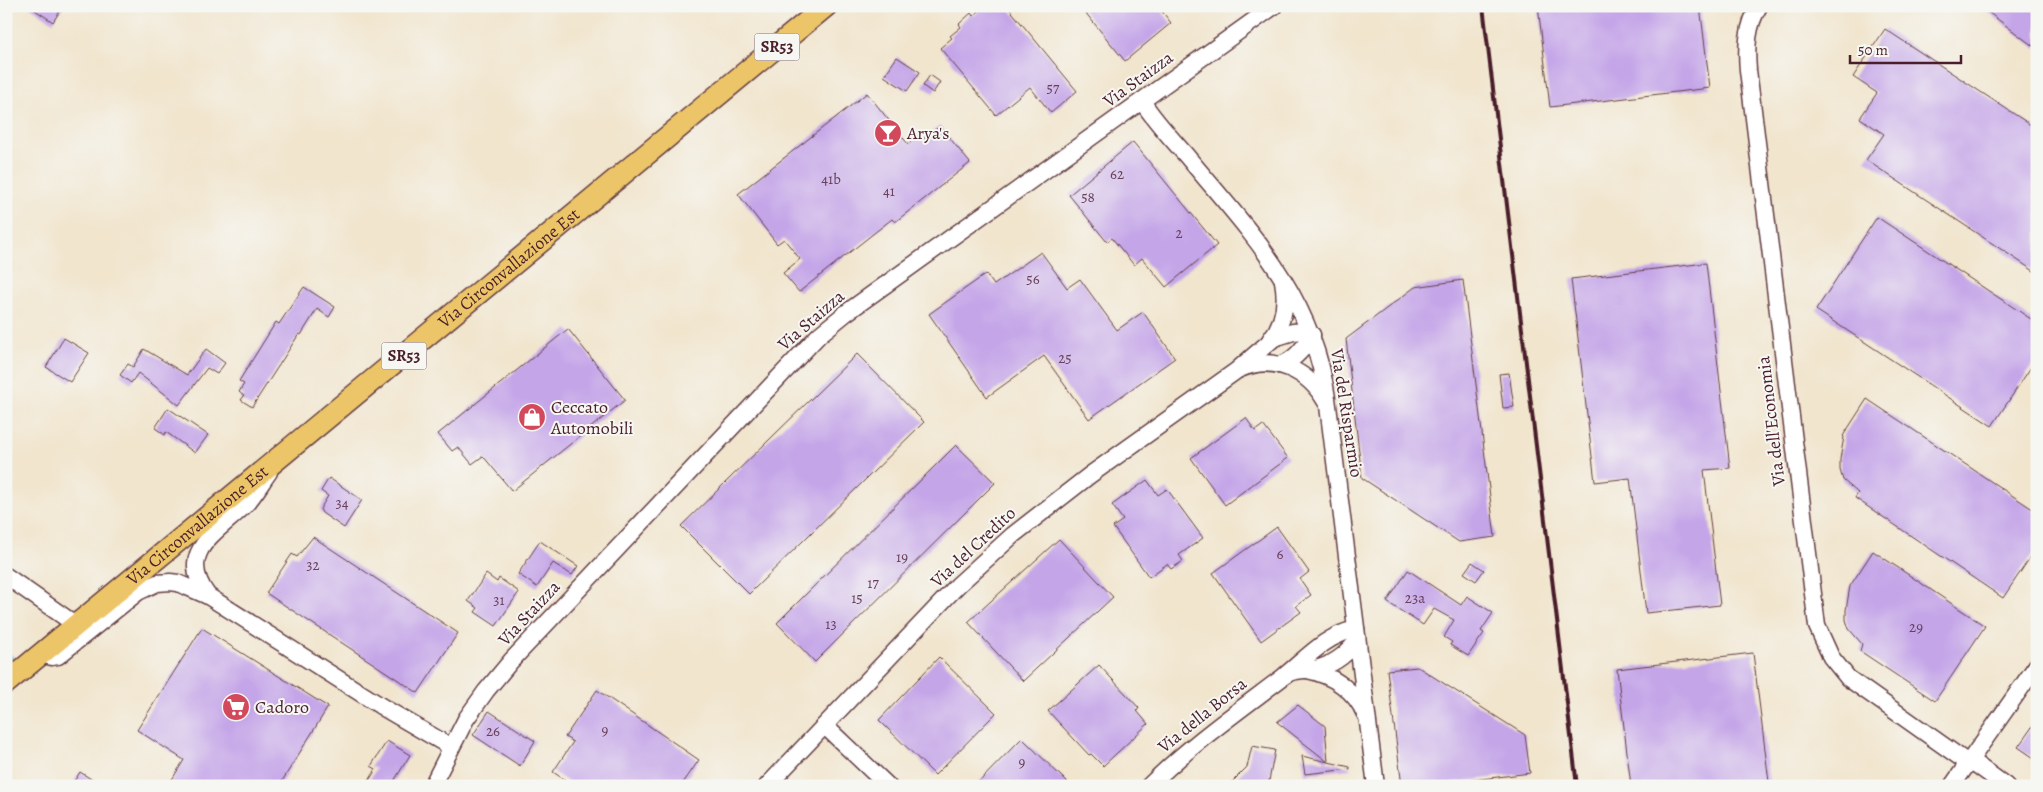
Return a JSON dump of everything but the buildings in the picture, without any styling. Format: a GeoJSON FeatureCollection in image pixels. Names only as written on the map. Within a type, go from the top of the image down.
{"type":"FeatureCollection","features":[{"type":"Feature","properties":{"kind":"main road","name":"Via Circonvallazione Est"},"geometry":{"type":"LineString","coordinates":[[6,683],[826,6]]}},
{"type":"Feature","properties":{"kind":"street","name":"Via Staizza"},"geometry":{"type":"LineString","coordinates":[[432,786],[451,747],[477,704],[511,661],[819,335],[852,309],[1274,6]]}},
{"type":"Feature","properties":{"kind":"street","name":"Via dell'Economia"},"geometry":{"type":"LineString","coordinates":[[1758,6],[1748,37],[1747,53],[1817,626],[1831,657],[1848,678],[2006,786]]}},
{"type":"Feature","properties":{"kind":"street","name":"Via del Risparmio"},"geometry":{"type":"LineString","coordinates":[[1142,101],[1255,239],[1282,276],[1298,303],[1312,335],[1323,371],[1376,786]]}},
{"type":"Feature","properties":{"kind":"street","name":"Via del Credito"},"geometry":{"type":"LineString","coordinates":[[1269,342],[1283,313],[1285,294],[1282,276]]}},
{"type":"Feature","properties":{"kind":"street","name":"Via del Credito"},"geometry":{"type":"LineString","coordinates":[[767,786],[958,585],[992,553],[1056,501],[1236,372],[1279,335],[1304,331],[1312,335]]}},
{"type":"Feature","properties":{"kind":"street"},"geometry":{"type":"LineString","coordinates":[[1279,364],[1287,363],[1293,358],[1312,335]]}},
{"type":"Feature","properties":{"kind":"street","name":"Via del Credito"},"geometry":{"type":"LineString","coordinates":[[1236,372],[1253,364],[1279,364],[1290,367],[1306,377],[1318,389],[1328,407]]}},
{"type":"Feature","properties":{"kind":"street"},"geometry":{"type":"LineString","coordinates":[[208,596],[197,572],[196,560],[202,545],[209,536],[251,498],[276,460]]}},
{"type":"Feature","properties":{"kind":"street"},"geometry":{"type":"LineString","coordinates":[[6,576],[76,625]]}},
{"type":"Feature","properties":{"kind":"street"},"geometry":{"type":"LineString","coordinates":[[41,654],[52,657],[65,651],[127,599],[152,584],[170,582],[208,596],[384,708],[451,747]]}},
{"type":"Feature","properties":{"kind":"street","name":"Via della Borsa"},"geometry":{"type":"LineString","coordinates":[[1149,786],[1208,733],[1283,677],[1320,644],[1337,635],[1356,635]]}},
{"type":"Feature","properties":{"kind":"street","name":"Via della Borsa"},"geometry":{"type":"LineString","coordinates":[[1283,677],[1295,670],[1320,668],[1340,659],[1356,635]]}},
{"type":"Feature","properties":{"kind":"street"},"geometry":{"type":"LineString","coordinates":[[1952,786],[2037,665]]}},
{"type":"Feature","properties":{"kind":"street"},"geometry":{"type":"LineString","coordinates":[[1307,669],[1334,679],[1347,689],[1361,706],[1368,720]]}},
{"type":"Feature","properties":{"kind":"street"},"geometry":{"type":"LineString","coordinates":[[825,726],[888,786]]}},
{"type":"Feature","properties":{"kind":"waterway"},"geometry":{"type":"LineString","coordinates":[[8,655],[11,658]]}},
{"type":"Feature","properties":{"kind":"railway"},"geometry":{"type":"LineString","coordinates":[[1483,6],[1577,786]]}},
{"type":"Feature","properties":{"kind":"place","name":"Arya's"},"geometry":{"type":"Point","coordinates":[888,133]}},
{"type":"Feature","properties":{"kind":"place","name":"Ceccato Automobili"},"geometry":{"type":"Point","coordinates":[532,417]}},
{"type":"Feature","properties":{"kind":"place","name":"Cadoro"},"geometry":{"type":"Point","coordinates":[236,707]}}]}
